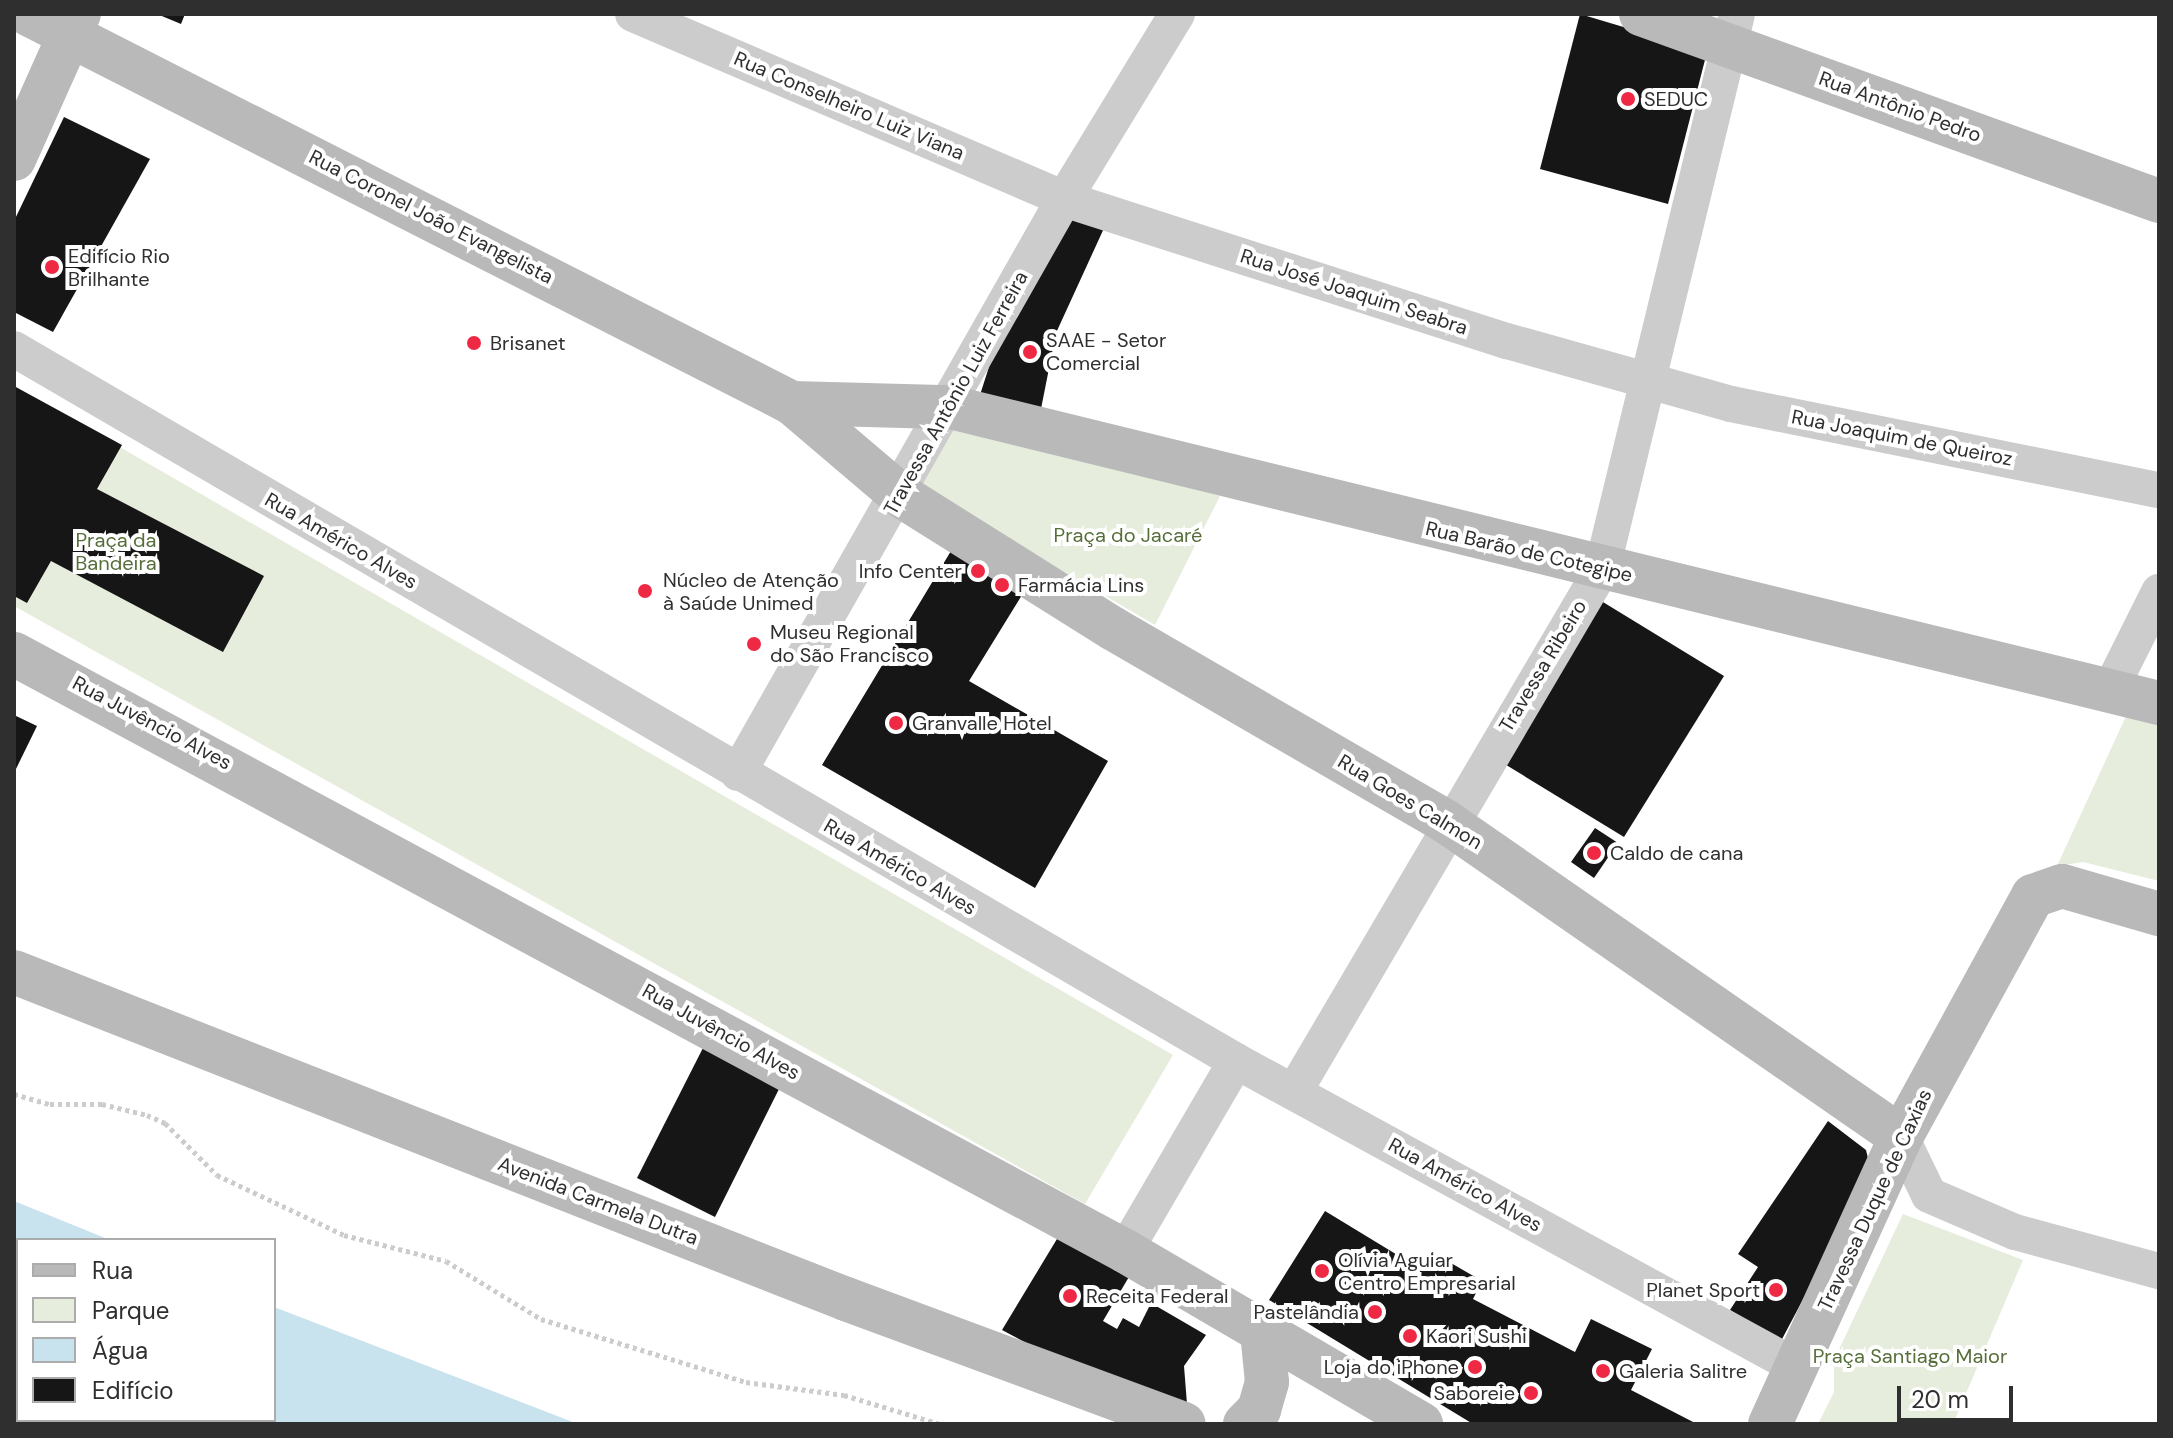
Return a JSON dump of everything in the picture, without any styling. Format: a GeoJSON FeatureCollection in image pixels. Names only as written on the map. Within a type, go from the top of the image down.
{"type":"FeatureCollection","features":[{"type":"Feature","properties":{"kind":"street","name":"Rua Coronel João Evangelista"},"geometry":{"type":"LineString","coordinates":[[28,14],[74,26],[792,403],[900,495]]}},
{"type":"Feature","properties":{"kind":"street","name":"Rua Conselheiro Luiz Viana"},"geometry":{"type":"LineString","coordinates":[[633,14],[1064,199]]}},
{"type":"Feature","properties":{"kind":"street","name":"Travessa Antônio Luiz Ferreira"},"geometry":{"type":"LineString","coordinates":[[738,773],[950,407],[1064,199],[1177,14]]}},
{"type":"Feature","properties":{"kind":"street","name":"Rua Antônio Pedro"},"geometry":{"type":"LineString","coordinates":[[1641,14],[1733,29],[2159,201]]}},
{"type":"Feature","properties":{"kind":"street"},"geometry":{"type":"LineString","coordinates":[[14,159],[74,26]]}},
{"type":"Feature","properties":{"kind":"street","name":"Travessa Ribeiro"},"geometry":{"type":"LineString","coordinates":[[1294,1092],[1448,823],[1602,569],[1733,29]]}},
{"type":"Feature","properties":{"kind":"street","name":"Rua José Joaquim Seabra"},"geometry":{"type":"LineString","coordinates":[[1064,199],[1646,380]]}},
{"type":"Feature","properties":{"kind":"street","name":"Rua Américo Alves"},"geometry":{"type":"LineString","coordinates":[[14,349],[1236,1061],[1797,1367]]}},
{"type":"Feature","properties":{"kind":"street","name":"Rua Joaquim de Queiroz"},"geometry":{"type":"LineString","coordinates":[[1646,380],[1731,404],[2159,490]]}},
{"type":"Feature","properties":{"kind":"street","name":"Rua Coronel João Evangelista"},"geometry":{"type":"LineString","coordinates":[[792,403],[950,407]]}},
{"type":"Feature","properties":{"kind":"street","name":"Rua Barão de Cotegipe"},"geometry":{"type":"LineString","coordinates":[[950,407],[2159,703]]}},
{"type":"Feature","properties":{"kind":"street","name":"Rua Goes Calmon"},"geometry":{"type":"LineString","coordinates":[[900,495],[1112,628],[1448,823],[1556,892],[1901,1137]]}},
{"type":"Feature","properties":{"kind":"street"},"geometry":{"type":"LineString","coordinates":[[2110,690],[2159,592]]}},
{"type":"Feature","properties":{"kind":"street","name":"Rua Juvêncio Alves"},"geometry":{"type":"LineString","coordinates":[[14,654],[1125,1251],[1421,1424]]}},
{"type":"Feature","properties":{"kind":"street","name":"Travessa Duque de Caxias"},"geometry":{"type":"LineString","coordinates":[[1770,1424],[1901,1137],[2033,896],[2062,886],[2159,914]]}},
{"type":"Feature","properties":{"kind":"street","name":"Avenida Carmela Dutra"},"geometry":{"type":"LineString","coordinates":[[14,972],[846,1299],[1184,1424]]}},
{"type":"Feature","properties":{"kind":"street"},"geometry":{"type":"LineString","coordinates":[[1125,1251],[1236,1061]]}},
{"type":"Feature","properties":{"kind":"street"},"geometry":{"type":"LineString","coordinates":[[1901,1137],[1929,1195],[2015,1232],[2159,1271]]}},
{"type":"Feature","properties":{"kind":"street"},"geometry":{"type":"LineString","coordinates":[[1245,1424],[1259,1410],[1269,1373],[1262,1332]]}},
{"type":"Feature","properties":{"kind":"path"},"geometry":{"type":"LineString","coordinates":[[14,1094],[50,1104],[102,1104],[147,1115],[165,1123],[217,1175],[344,1235],[446,1261],[541,1319],[746,1382],[844,1395],[940,1424]]}},
{"type":"Feature","properties":{"kind":"green space","name":"Praça da Bandeira"},"geometry":{"type":"Polygon","coordinates":[[[14,386],[1173,1055],[1085,1204],[14,606],[14,386]]]}},
{"type":"Feature","properties":{"kind":"green space","name":"Praça do Jacaré"},"geometry":{"type":"Polygon","coordinates":[[[963,422],[1220,496],[1155,625],[919,487],[946,430],[963,422]]]}},
{"type":"Feature","properties":{"kind":"green space"},"geometry":{"type":"Polygon","coordinates":[[[2127,714],[2159,722],[2159,881],[2083,862],[2057,866],[2127,714]]]}},
{"type":"Feature","properties":{"kind":"green space","name":"Praça Santiago Maior"},"geometry":{"type":"Polygon","coordinates":[[[1903,1214],[2023,1260],[1953,1424],[1818,1424],[1834,1392],[1834,1360],[1903,1214]]]}},
{"type":"Feature","properties":{"kind":"water"},"geometry":{"type":"Polygon","coordinates":[[[14,1201],[105,1238],[16,1238],[16,1422],[276,1422],[276,1308],[578,1424],[14,1424],[14,1201]]]}},
{"type":"Feature","properties":{"kind":"building"},"geometry":{"type":"Polygon","coordinates":[[[157,14],[185,14],[181,24],[157,14]]]}},
{"type":"Feature","properties":{"kind":"building"},"geometry":{"type":"Polygon","coordinates":[[[1580,14],[1707,52],[1668,204],[1540,169],[1580,14]]]}},
{"type":"Feature","properties":{"kind":"building","name":"Edifício Rio Brilhante"},"geometry":{"type":"Polygon","coordinates":[[[64,117],[150,159],[53,332],[14,312],[14,221],[64,117]]]}},
{"type":"Feature","properties":{"kind":"building"},"geometry":{"type":"Polygon","coordinates":[[[1064,214],[1105,226],[1056,333],[1040,414],[979,398],[1004,320],[1064,214]]]}},
{"type":"Feature","properties":{"kind":"building"},"geometry":{"type":"Polygon","coordinates":[[[14,386],[122,445],[97,489],[264,576],[223,652],[51,561],[27,603],[14,596],[14,386]]]}},
{"type":"Feature","properties":{"kind":"building"},"geometry":{"type":"Polygon","coordinates":[[[960,536],[1030,582],[969,681],[1108,761],[1035,888],[822,765],[960,536]]]}},
{"type":"Feature","properties":{"kind":"building"},"geometry":{"type":"Polygon","coordinates":[[[1598,599],[1724,676],[1624,837],[1498,760],[1598,599]]]}},
{"type":"Feature","properties":{"kind":"building"},"geometry":{"type":"Polygon","coordinates":[[[14,715],[37,726],[14,773],[14,715]]]}},
{"type":"Feature","properties":{"kind":"building","name":"Caldo de cana"},"geometry":{"type":"Polygon","coordinates":[[[1595,828],[1618,843],[1594,878],[1571,862],[1595,828]]]}},
{"type":"Feature","properties":{"kind":"building"},"geometry":{"type":"Polygon","coordinates":[[[706,1042],[783,1081],[715,1217],[637,1178],[706,1042]]]}},
{"type":"Feature","properties":{"kind":"building"},"geometry":{"type":"Polygon","coordinates":[[[1828,1121],[1866,1150],[1871,1171],[1781,1341],[1730,1310],[1758,1267],[1738,1254],[1828,1121]]]}},
{"type":"Feature","properties":{"kind":"building"},"geometry":{"type":"Polygon","coordinates":[[[1325,1211],[1422,1270],[1432,1252],[1482,1281],[1473,1299],[1575,1352],[1591,1319],[1652,1349],[1631,1390],[1697,1424],[1473,1424],[1269,1300],[1325,1211]]]}},
{"type":"Feature","properties":{"kind":"building"},"geometry":{"type":"Polygon","coordinates":[[[1063,1229],[1133,1270],[1103,1321],[1117,1329],[1123,1318],[1139,1327],[1151,1303],[1206,1335],[1184,1366],[1187,1404],[1075,1369],[1002,1330],[1063,1229]]]}},
{"type":"Feature","properties":{"kind":"place","name":"SEDUC"},"geometry":{"type":"Point","coordinates":[1628,99]}},
{"type":"Feature","properties":{"kind":"place","name":"Edifício Rio Brilhante"},"geometry":{"type":"Point","coordinates":[52,267]}},
{"type":"Feature","properties":{"kind":"place","name":"Brisanet"},"geometry":{"type":"Point","coordinates":[474,343]}},
{"type":"Feature","properties":{"kind":"place","name":"SAAE - Setor Comercial"},"geometry":{"type":"Point","coordinates":[1030,352]}},
{"type":"Feature","properties":{"kind":"place","name":"Info Center"},"geometry":{"type":"Point","coordinates":[978,571]}},
{"type":"Feature","properties":{"kind":"place","name":"Farmácia Lins"},"geometry":{"type":"Point","coordinates":[1002,585]}},
{"type":"Feature","properties":{"kind":"place","name":"Núcleo de Atenção à Saúde Unimed"},"geometry":{"type":"Point","coordinates":[645,591]}},
{"type":"Feature","properties":{"kind":"place","name":"Museu Regional do São Francisco"},"geometry":{"type":"Point","coordinates":[754,644]}},
{"type":"Feature","properties":{"kind":"place","name":"Granvalle Hotel"},"geometry":{"type":"Point","coordinates":[896,723]}},
{"type":"Feature","properties":{"kind":"place","name":"Caldo de cana"},"geometry":{"type":"Point","coordinates":[1594,853]}},
{"type":"Feature","properties":{"kind":"place","name":"Olívia Aguiar Centro Empresarial"},"geometry":{"type":"Point","coordinates":[1322,1271]}},
{"type":"Feature","properties":{"kind":"place","name":"Planet Sport"},"geometry":{"type":"Point","coordinates":[1776,1290]}},
{"type":"Feature","properties":{"kind":"place","name":"Receita Federal"},"geometry":{"type":"Point","coordinates":[1070,1296]}},
{"type":"Feature","properties":{"kind":"place","name":"Pastelândia"},"geometry":{"type":"Point","coordinates":[1375,1312]}},
{"type":"Feature","properties":{"kind":"place","name":"Kaori Sushi"},"geometry":{"type":"Point","coordinates":[1410,1336]}},
{"type":"Feature","properties":{"kind":"place","name":"Loja do iPhone"},"geometry":{"type":"Point","coordinates":[1475,1367]}},
{"type":"Feature","properties":{"kind":"place","name":"Galeria Salitre"},"geometry":{"type":"Point","coordinates":[1603,1371]}},
{"type":"Feature","properties":{"kind":"place","name":"Saboreie"},"geometry":{"type":"Point","coordinates":[1531,1393]}}]}
